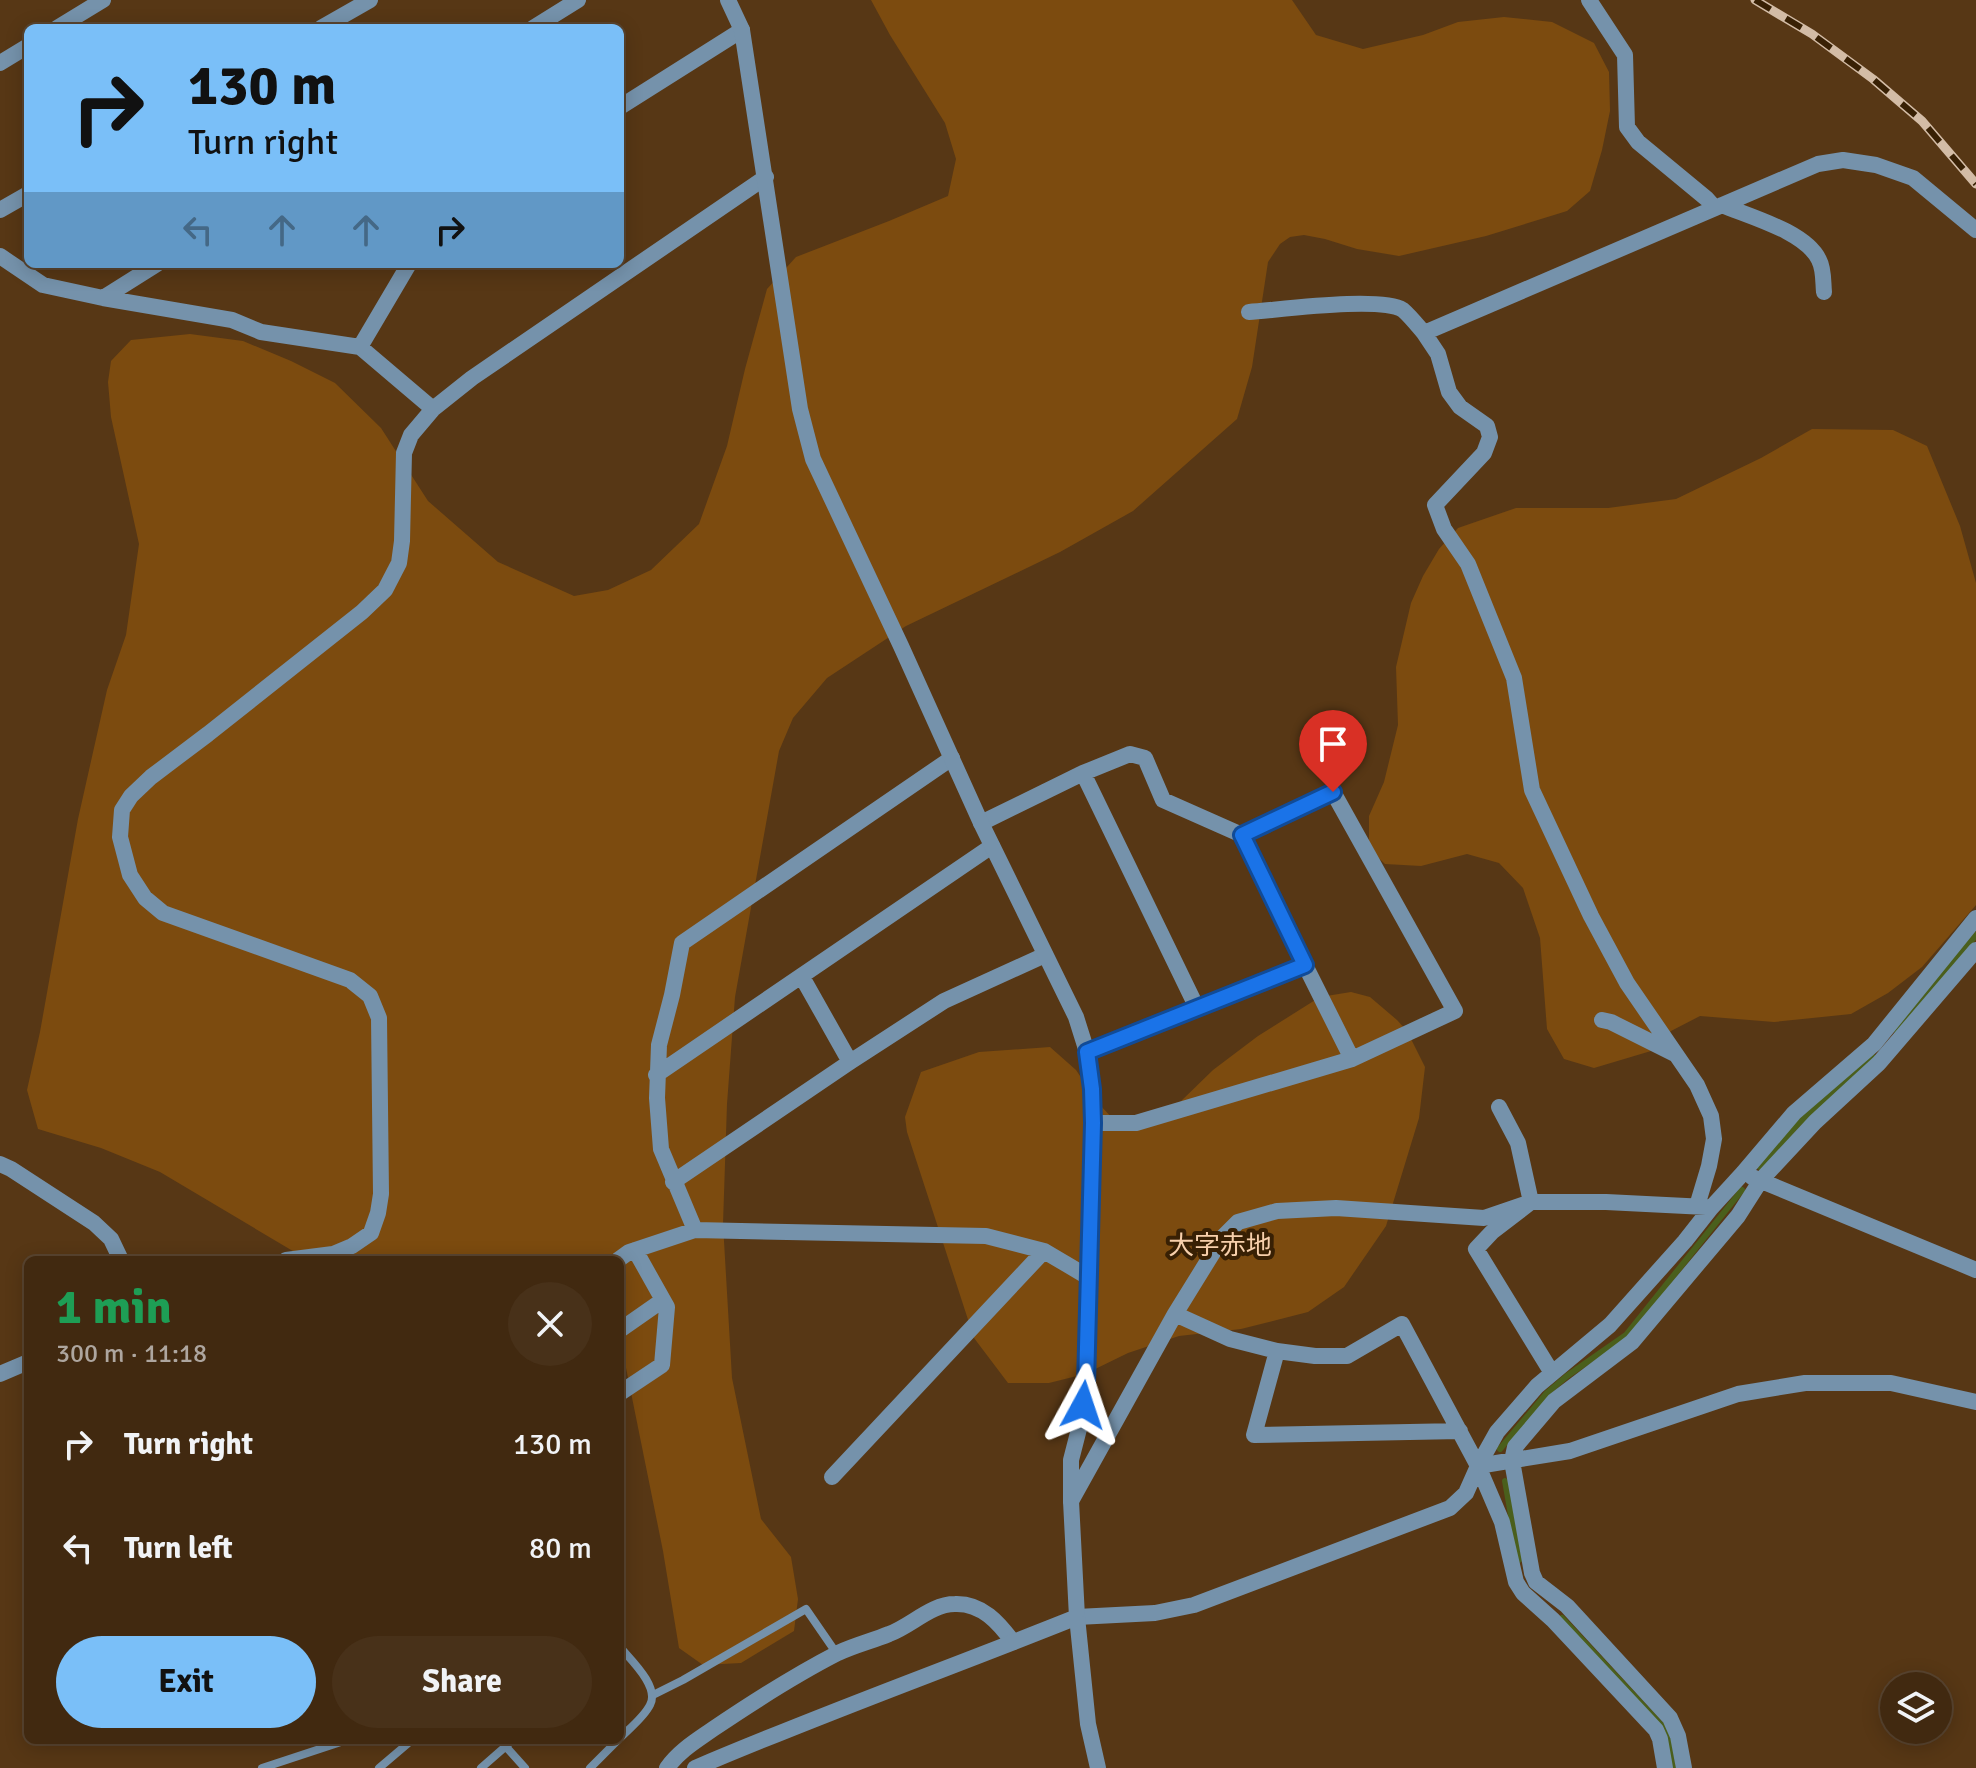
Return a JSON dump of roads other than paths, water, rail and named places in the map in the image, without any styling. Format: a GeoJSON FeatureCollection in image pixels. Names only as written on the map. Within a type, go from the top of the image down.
{"type":"FeatureCollection","features":[{"type":"Feature","properties":{"kind":"street"},"geometry":{"type":"LineString","coordinates":[[64,24],[103,0]]}},
{"type":"Feature","properties":{"kind":"street"},"geometry":{"type":"LineString","coordinates":[[328,24],[370,0]]}},
{"type":"Feature","properties":{"kind":"street"},"geometry":{"type":"LineString","coordinates":[[539,24],[578,0]]}},
{"type":"Feature","properties":{"kind":"street"},"geometry":{"type":"LineString","coordinates":[[728,0],[742,30],[800,409],[813,459],[981,823],[1076,1017],[1087,1052],[1093,1123],[1086,1384],[1071,1460],[1071,1501],[1077,1617],[1088,1724],[1098,1768]]}},
{"type":"Feature","properties":{"kind":"street"},"geometry":{"type":"LineString","coordinates":[[1589,0],[1625,55],[1627,127],[1638,142],[1718,206],[1794,235],[1812,247],[1821,264],[1824,292]]}},
{"type":"Feature","properties":{"kind":"street"},"geometry":{"type":"LineString","coordinates":[[624,104],[742,30]]}},
{"type":"Feature","properties":{"kind":"street"},"geometry":{"type":"LineString","coordinates":[[0,63],[24,48]]}},
{"type":"Feature","properties":{"kind":"street"},"geometry":{"type":"LineString","coordinates":[[1424,333],[1818,164],[1843,160],[1876,165],[1913,178],[1976,230]]}},
{"type":"Feature","properties":{"kind":"street"},"geometry":{"type":"LineString","coordinates":[[337,1256],[371,1233],[381,1194],[379,1018],[370,996],[350,980],[163,913],[145,898],[130,875],[120,837],[122,810],[131,796],[151,777],[339,631],[385,590],[399,563],[404,453],[411,435],[433,409],[472,378],[766,177]]}},
{"type":"Feature","properties":{"kind":"street"},"geometry":{"type":"LineString","coordinates":[[0,210],[24,196]]}},
{"type":"Feature","properties":{"kind":"street"},"geometry":{"type":"LineString","coordinates":[[1961,219],[1976,207]]}},
{"type":"Feature","properties":{"kind":"street"},"geometry":{"type":"LineString","coordinates":[[0,256],[43,285],[232,320],[261,332],[360,347],[433,409]]}},
{"type":"Feature","properties":{"kind":"street"},"geometry":{"type":"LineString","coordinates":[[103,298],[151,268]]}},
{"type":"Feature","properties":{"kind":"street"},"geometry":{"type":"LineString","coordinates":[[360,347],[407,268]]}},
{"type":"Feature","properties":{"kind":"street"},"geometry":{"type":"LineString","coordinates":[[1249,312],[1354,304],[1384,304],[1402,310],[1424,333],[1438,354],[1449,392],[1460,407],[1487,426],[1490,437],[1484,453],[1435,505],[1444,529],[1468,564],[1514,678],[1532,790],[1620,970],[1697,1085],[1711,1116],[1714,1139],[1704,1207]]}},
{"type":"Feature","properties":{"kind":"street"},"geometry":{"type":"LineString","coordinates":[[981,823],[1083,773],[1130,754],[1145,758],[1163,800],[1242,835],[1352,1059]]}},
{"type":"Feature","properties":{"kind":"street"},"geometry":{"type":"LineString","coordinates":[[695,1230],[661,1149],[656,1075],[659,1045],[682,943],[952,758]]}},
{"type":"Feature","properties":{"kind":"street"},"geometry":{"type":"LineString","coordinates":[[1083,773],[1197,1008]]}},
{"type":"Feature","properties":{"kind":"street"},"geometry":{"type":"LineString","coordinates":[[1093,1123],[1136,1123],[1352,1059],[1455,1011],[1333,792],[1242,835]]}},
{"type":"Feature","properties":{"kind":"street"},"geometry":{"type":"LineString","coordinates":[[656,1075],[992,846]]}},
{"type":"Feature","properties":{"kind":"street"},"geometry":{"type":"LineString","coordinates":[[695,1768],[784,1730],[1077,1617],[1155,1613],[1194,1605],[1450,1508],[1466,1493],[1497,1432],[1537,1386],[1610,1325],[1685,1241],[1704,1207],[1743,1173],[1794,1113],[1874,1044],[1976,918]]}},
{"type":"Feature","properties":{"kind":"street"},"geometry":{"type":"LineString","coordinates":[[1684,1768],[1678,1736],[1670,1718],[1567,1606],[1536,1582],[1512,1461],[1515,1447],[1554,1401],[1632,1342],[1738,1216],[1761,1180],[1815,1122],[1879,1063],[1976,950]]}},
{"type":"Feature","properties":{"kind":"street"},"geometry":{"type":"LineString","coordinates":[[673,1182],[944,1001],[1045,955]]}},
{"type":"Feature","properties":{"kind":"street"},"geometry":{"type":"LineString","coordinates":[[1087,1052],[1305,965]]}},
{"type":"Feature","properties":{"kind":"street"},"geometry":{"type":"LineString","coordinates":[[802,977],[850,1062]]}},
{"type":"Feature","properties":{"kind":"street"},"geometry":{"type":"LineString","coordinates":[[1602,1020],[1676,1055]]}},
{"type":"Feature","properties":{"kind":"street"},"geometry":{"type":"LineString","coordinates":[[1499,1107],[1518,1143],[1531,1202]]}},
{"type":"Feature","properties":{"kind":"street"},"geometry":{"type":"LineString","coordinates":[[0,1164],[94,1223],[111,1239],[119,1256]]}},
{"type":"Feature","properties":{"kind":"street"},"geometry":{"type":"LineString","coordinates":[[1743,1173],[1976,1270]]}},
{"type":"Feature","properties":{"kind":"street"},"geometry":{"type":"LineString","coordinates":[[1071,1501],[1175,1314],[1222,1238],[1238,1222],[1277,1211],[1336,1208],[1484,1218],[1531,1202],[1704,1207]]}},
{"type":"Feature","properties":{"kind":"street"},"geometry":{"type":"LineString","coordinates":[[1531,1202],[1492,1232],[1476,1249],[1552,1373]]}},
{"type":"Feature","properties":{"kind":"street"},"geometry":{"type":"LineString","coordinates":[[624,1256],[695,1230],[986,1236],[1044,1251],[1088,1277]]}},
{"type":"Feature","properties":{"kind":"street"},"geometry":{"type":"LineString","coordinates":[[624,1390],[662,1365],[667,1307],[635,1250]]}},
{"type":"Feature","properties":{"kind":"street"},"geometry":{"type":"LineString","coordinates":[[832,1477],[1044,1251]]}},
{"type":"Feature","properties":{"kind":"street"},"geometry":{"type":"LineString","coordinates":[[624,1327],[663,1300]]}},
{"type":"Feature","properties":{"kind":"street"},"geometry":{"type":"LineString","coordinates":[[1175,1314],[1230,1339],[1277,1351],[1315,1356],[1347,1356],[1402,1324],[1478,1466],[1502,1522],[1516,1582],[1523,1593],[1553,1620],[1656,1730],[1665,1768]]}},
{"type":"Feature","properties":{"kind":"street"},"geometry":{"type":"LineString","coordinates":[[1277,1351],[1254,1435],[1460,1431]]}},
{"type":"Feature","properties":{"kind":"street"},"geometry":{"type":"LineString","coordinates":[[0,1374],[24,1364]]}},
{"type":"Feature","properties":{"kind":"street"},"geometry":{"type":"LineString","coordinates":[[1478,1466],[1570,1451],[1738,1394],[1805,1383],[1891,1383],[1976,1402]]}},
{"type":"Feature","properties":{"kind":"street"},"geometry":{"type":"LineString","coordinates":[[667,1768],[676,1756],[745,1707],[837,1654],[891,1634],[934,1610],[954,1603],[975,1607],[993,1618],[1013,1642]]}},
{"type":"Feature","properties":{"kind":"lane"},"geometry":{"type":"LineString","coordinates":[[653,1695],[806,1609],[837,1654]]}},
{"type":"Feature","properties":{"kind":"lane"},"geometry":{"type":"LineString","coordinates":[[624,1652],[647,1680],[653,1695],[650,1706],[624,1734]]}},
{"type":"Feature","properties":{"kind":"lane"},"geometry":{"type":"LineString","coordinates":[[262,1768],[335,1744]]}},
{"type":"Feature","properties":{"kind":"lane"},"geometry":{"type":"LineString","coordinates":[[379,1768],[407,1744]]}},
{"type":"Feature","properties":{"kind":"lane"},"geometry":{"type":"LineString","coordinates":[[481,1768],[505,1744]]}},
{"type":"Feature","properties":{"kind":"lane"},"geometry":{"type":"LineString","coordinates":[[508,1744],[525,1768]]}},
{"type":"Feature","properties":{"kind":"lane"},"geometry":{"type":"LineString","coordinates":[[590,1768],[614,1744]]}},
{"type":"Feature","properties":{"kind":"waterway"},"geometry":{"type":"LineString","coordinates":[[1896,1030],[1976,935]]}},
{"type":"Feature","properties":{"kind":"waterway"},"geometry":{"type":"LineString","coordinates":[[1760,1167],[1798,1124],[1872,1056]]}},
{"type":"Feature","properties":{"kind":"waterway"},"geometry":{"type":"LineString","coordinates":[[1500,1449],[1547,1393],[1626,1335],[1742,1190]]}},
{"type":"Feature","properties":{"kind":"waterway"},"geometry":{"type":"LineString","coordinates":[[1505,1481],[1519,1560]]}},
{"type":"Feature","properties":{"kind":"waterway"},"geometry":{"type":"LineString","coordinates":[[1562,1618],[1667,1731],[1673,1768]]}},
{"type":"Feature","properties":{"kind":"railway"},"geometry":{"type":"LineString","coordinates":[[1755,0],[1812,34],[1873,79],[1922,121],[1976,184]]}},
{"type":"Feature","properties":{"kind":"district","name":"大字赤地"},"geometry":{"type":"Point","coordinates":[1220,1245]}}]}
